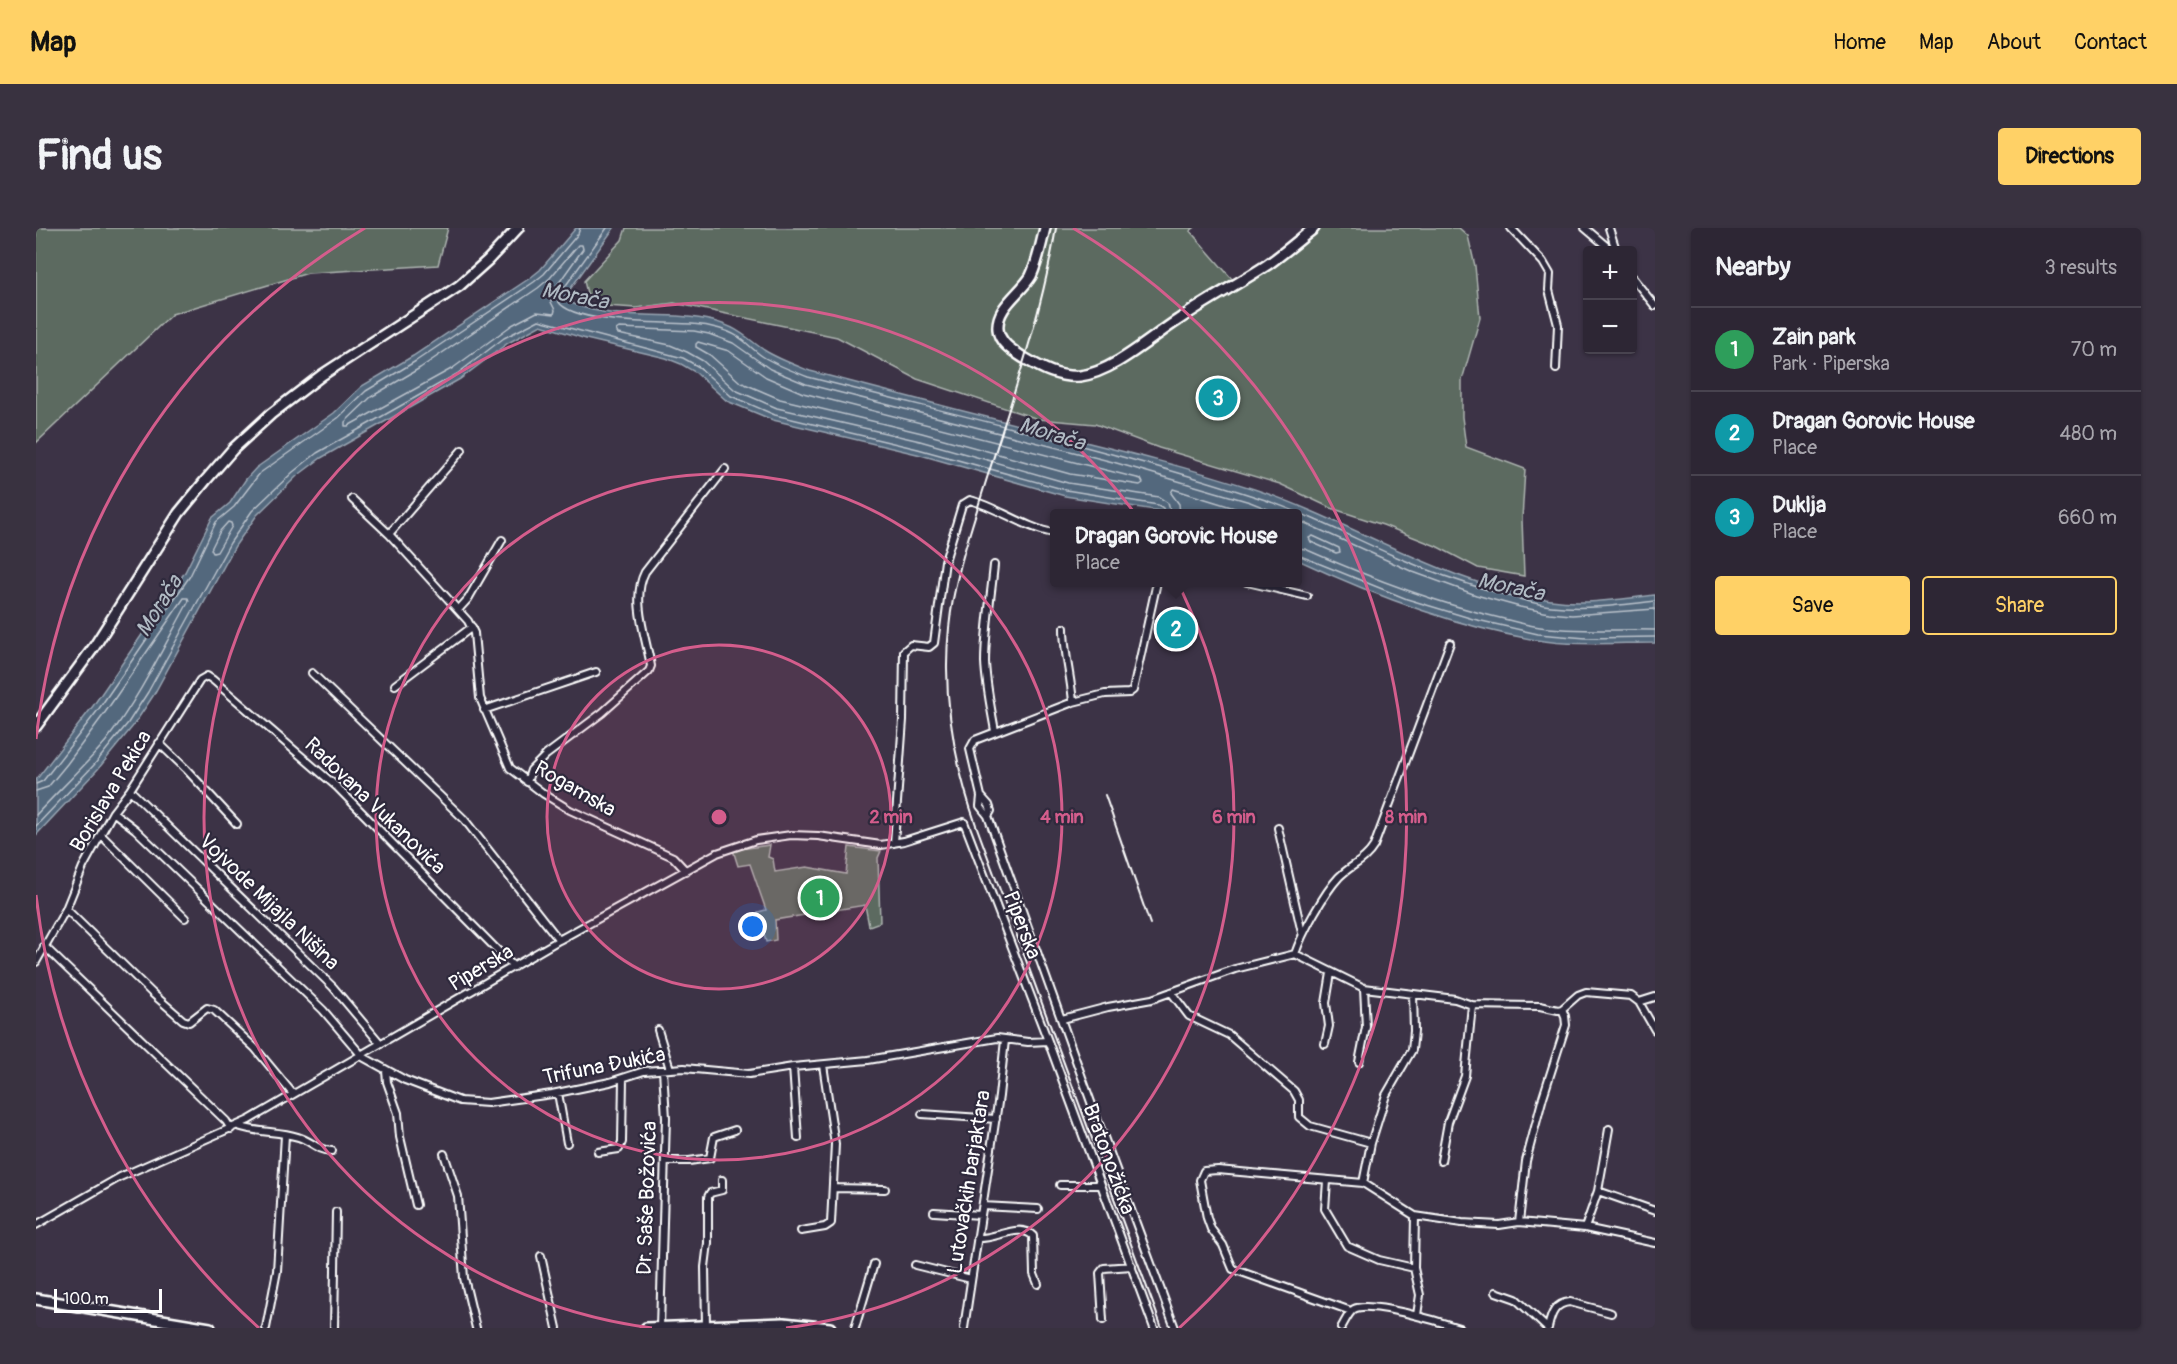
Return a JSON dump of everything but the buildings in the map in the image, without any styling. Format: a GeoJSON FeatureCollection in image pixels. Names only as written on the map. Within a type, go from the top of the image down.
{"type":"FeatureCollection","features":[{"type":"Feature","properties":{"kind":"street"},"geometry":{"type":"LineString","coordinates":[[36,726],[94,647],[176,518],[229,453],[271,414],[314,381],[459,286],[518,228]]}},
{"type":"Feature","properties":{"kind":"street"},"geometry":{"type":"LineString","coordinates":[[1045,228],[1036,265],[1027,282],[1001,314],[998,321],[998,333],[1008,348],[1024,358],[1051,372],[1072,376],[1097,372],[1113,363],[1268,264],[1314,228]]}},
{"type":"Feature","properties":{"kind":"street"},"geometry":{"type":"LineString","coordinates":[[1511,228],[1543,262],[1550,274],[1549,290],[1558,325],[1556,369]]}},
{"type":"Feature","properties":{"kind":"street"},"geometry":{"type":"LineString","coordinates":[[1585,228],[1606,246]]}},
{"type":"Feature","properties":{"kind":"street"},"geometry":{"type":"LineString","coordinates":[[1609,228],[1615,246]]}},
{"type":"Feature","properties":{"kind":"street"},"geometry":{"type":"LineString","coordinates":[[1637,283],[1655,306]]}},
{"type":"Feature","properties":{"kind":"street"},"geometry":{"type":"LineString","coordinates":[[389,534],[462,450]]}},
{"type":"Feature","properties":{"kind":"street"},"geometry":{"type":"LineString","coordinates":[[527,782],[531,770],[541,760],[602,713],[649,672],[651,666],[640,604],[641,579],[724,469]]}},
{"type":"Feature","properties":{"kind":"street","name":"Rogamska"},"geometry":{"type":"LineString","coordinates":[[352,499],[389,534],[459,609],[472,627],[480,698],[507,765],[527,782],[570,810],[674,857],[686,871]]}},
{"type":"Feature","properties":{"kind":"street"},"geometry":{"type":"LineString","coordinates":[[894,843],[903,720],[904,651],[911,645],[929,647],[934,643],[945,561],[962,505],[970,500],[988,505],[1006,515],[1050,532]]}},
{"type":"Feature","properties":{"kind":"street"},"geometry":{"type":"LineString","coordinates":[[459,609],[468,598],[502,540]]}},
{"type":"Feature","properties":{"kind":"street"},"geometry":{"type":"LineString","coordinates":[[994,565],[986,634],[986,663],[990,708],[996,731]]}},
{"type":"Feature","properties":{"kind":"street"},"geometry":{"type":"LineString","coordinates":[[1156,587],[1133,690],[1129,693],[1105,694],[1073,702],[996,731],[975,740],[970,745],[981,796],[991,811],[988,816],[1175,1328]]}},
{"type":"Feature","properties":{"kind":"street"},"geometry":{"type":"LineString","coordinates":[[1268,587],[1307,596]]}},
{"type":"Feature","properties":{"kind":"street"},"geometry":{"type":"LineString","coordinates":[[395,685],[472,627]]}},
{"type":"Feature","properties":{"kind":"street"},"geometry":{"type":"LineString","coordinates":[[1064,628],[1064,646],[1073,702]]}},
{"type":"Feature","properties":{"kind":"street"},"geometry":{"type":"LineString","coordinates":[[1295,954],[1302,933],[1338,878],[1369,855],[1374,846],[1450,643]]}},
{"type":"Feature","properties":{"kind":"street"},"geometry":{"type":"LineString","coordinates":[[484,710],[596,672]]}},
{"type":"Feature","properties":{"kind":"street"},"geometry":{"type":"LineString","coordinates":[[312,673],[464,819],[559,940]]}},
{"type":"Feature","properties":{"kind":"street","name":"Borislava Pekica"},"geometry":{"type":"LineString","coordinates":[[36,962],[66,909],[83,867],[113,812],[130,790],[200,680],[207,676]]}},
{"type":"Feature","properties":{"kind":"street","name":"Radovana Vukanovića"},"geometry":{"type":"LineString","coordinates":[[207,676],[337,787],[514,967]]}},
{"type":"Feature","properties":{"kind":"street"},"geometry":{"type":"LineString","coordinates":[[159,743],[237,824]]}},
{"type":"Feature","properties":{"kind":"street","name":"Vojvode Mijajla Nišina"},"geometry":{"type":"LineString","coordinates":[[130,790],[333,987],[380,1043]]}},
{"type":"Feature","properties":{"kind":"street","name":"Trifuna Đukića"},"geometry":{"type":"LineString","coordinates":[[113,812],[135,829],[323,1010],[361,1054],[386,1071],[449,1097],[470,1103],[488,1103],[558,1093],[644,1071],[684,1068],[749,1074],[793,1067],[868,1060],[997,1038],[1005,1040]]}},
{"type":"Feature","properties":{"kind":"street","name":"Piperska"},"geometry":{"type":"LineString","coordinates":[[36,1225],[120,1177],[235,1127],[380,1043],[446,1008],[559,940],[717,852],[777,836],[807,834],[881,845],[904,842],[966,822],[1048,1041]]}},
{"type":"Feature","properties":{"kind":"street"},"geometry":{"type":"LineString","coordinates":[[1278,828],[1302,933]]}},
{"type":"Feature","properties":{"kind":"street"},"geometry":{"type":"LineString","coordinates":[[101,835],[185,918]]}},
{"type":"Feature","properties":{"kind":"street"},"geometry":{"type":"LineString","coordinates":[[66,909],[183,1020],[189,1022],[207,1008],[214,1010],[255,1048],[293,1094]]}},
{"type":"Feature","properties":{"kind":"street"},"geometry":{"type":"LineString","coordinates":[[44,946],[226,1121],[235,1127],[300,1137],[319,1149],[332,1151]]}},
{"type":"Feature","properties":{"kind":"street"},"geometry":{"type":"LineString","coordinates":[[1062,1019],[1152,999],[1235,969],[1295,954],[1364,988],[1455,999],[1472,1005],[1540,1006],[1558,1010],[1578,995],[1586,992],[1631,996],[1639,1002],[1655,1030]]}},
{"type":"Feature","properties":{"kind":"street"},"geometry":{"type":"LineString","coordinates":[[1325,1044],[1329,1026],[1326,1003],[1331,973]]}},
{"type":"Feature","properties":{"kind":"street"},"geometry":{"type":"LineString","coordinates":[[1359,1062],[1366,1027],[1364,988]]}},
{"type":"Feature","properties":{"kind":"street"},"geometry":{"type":"LineString","coordinates":[[1171,992],[1190,1016],[1229,1035],[1294,1091],[1299,1100],[1299,1116],[1302,1120],[1310,1126],[1371,1143]]}},
{"type":"Feature","properties":{"kind":"street"},"geometry":{"type":"LineString","coordinates":[[1363,1183],[1371,1143],[1386,1095],[1412,1050],[1413,994]]}},
{"type":"Feature","properties":{"kind":"street"},"geometry":{"type":"LineString","coordinates":[[1639,1002],[1655,997]]}},
{"type":"Feature","properties":{"kind":"street"},"geometry":{"type":"LineString","coordinates":[[1441,1161],[1448,1122],[1465,1076],[1472,1005]]}},
{"type":"Feature","properties":{"kind":"street"},"geometry":{"type":"LineString","coordinates":[[1519,1222],[1526,1161],[1566,1025],[1562,1009]]}},
{"type":"Feature","properties":{"kind":"street","name":"Dr. Saše Božovića"},"geometry":{"type":"LineString","coordinates":[[658,1030],[666,1070],[666,1161],[660,1328]]}},
{"type":"Feature","properties":{"kind":"street"},"geometry":{"type":"LineString","coordinates":[[1005,1040],[1048,1041]]}},
{"type":"Feature","properties":{"kind":"street","name":"Lutovačkih barjaktara"},"geometry":{"type":"LineString","coordinates":[[964,1328],[996,1119],[1005,1040]]}},
{"type":"Feature","properties":{"kind":"street","name":"Bratonožićka"},"geometry":{"type":"LineString","coordinates":[[1048,1041],[1154,1328]]}},
{"type":"Feature","properties":{"kind":"street"},"geometry":{"type":"LineString","coordinates":[[801,1231],[825,1227],[831,1223],[834,1144],[823,1065]]}},
{"type":"Feature","properties":{"kind":"street"},"geometry":{"type":"LineString","coordinates":[[793,1067],[798,1138]]}},
{"type":"Feature","properties":{"kind":"street"},"geometry":{"type":"LineString","coordinates":[[386,1071],[387,1082],[397,1106],[400,1137],[416,1205]]}},
{"type":"Feature","properties":{"kind":"street"},"geometry":{"type":"LineString","coordinates":[[598,1152],[619,1149],[622,1142],[623,1078]]}},
{"type":"Feature","properties":{"kind":"street"},"geometry":{"type":"LineString","coordinates":[[558,1093],[567,1143]]}},
{"type":"Feature","properties":{"kind":"street"},"geometry":{"type":"LineString","coordinates":[[922,1114],[996,1119]]}},
{"type":"Feature","properties":{"kind":"street"},"geometry":{"type":"LineString","coordinates":[[1585,1228],[1598,1191],[1610,1129]]}},
{"type":"Feature","properties":{"kind":"street"},"geometry":{"type":"LineString","coordinates":[[666,1161],[710,1158],[715,1136],[735,1130]]}},
{"type":"Feature","properties":{"kind":"street"},"geometry":{"type":"LineString","coordinates":[[266,1328],[276,1271],[285,1135]]}},
{"type":"Feature","properties":{"kind":"street"},"geometry":{"type":"LineString","coordinates":[[444,1154],[458,1196],[464,1278],[476,1328]]}},
{"type":"Feature","properties":{"kind":"street"},"geometry":{"type":"LineString","coordinates":[[1351,1311],[1233,1269],[1223,1245],[1211,1229],[1200,1180],[1202,1173],[1207,1170],[1363,1183],[1414,1216],[1462,1223],[1499,1225],[1519,1222],[1585,1228],[1655,1243]]}},
{"type":"Feature","properties":{"kind":"street"},"geometry":{"type":"LineString","coordinates":[[706,1326],[705,1267],[708,1242],[708,1197],[710,1193],[722,1190],[722,1180]]}},
{"type":"Feature","properties":{"kind":"street"},"geometry":{"type":"LineString","coordinates":[[1327,1181],[1325,1209],[1344,1243],[1372,1257],[1414,1268]]}},
{"type":"Feature","properties":{"kind":"street"},"geometry":{"type":"LineString","coordinates":[[1060,1185],[1101,1185]]}},
{"type":"Feature","properties":{"kind":"street"},"geometry":{"type":"LineString","coordinates":[[834,1188],[885,1189]]}},
{"type":"Feature","properties":{"kind":"street"},"geometry":{"type":"LineString","coordinates":[[1598,1191],[1655,1211]]}},
{"type":"Feature","properties":{"kind":"street"},"geometry":{"type":"LineString","coordinates":[[983,1206],[1038,1209]]}},
{"type":"Feature","properties":{"kind":"street"},"geometry":{"type":"LineString","coordinates":[[334,1328],[336,1212]]}},
{"type":"Feature","properties":{"kind":"street"},"geometry":{"type":"LineString","coordinates":[[934,1212],[981,1215]]}},
{"type":"Feature","properties":{"kind":"street"},"geometry":{"type":"LineString","coordinates":[[1414,1216],[1414,1268],[1420,1295],[1417,1315]]}},
{"type":"Feature","properties":{"kind":"street"},"geometry":{"type":"LineString","coordinates":[[977,1238],[1022,1230],[1029,1232],[1033,1236],[1034,1274],[1038,1284]]}},
{"type":"Feature","properties":{"kind":"street"},"geometry":{"type":"LineString","coordinates":[[541,1256],[557,1328]]}},
{"type":"Feature","properties":{"kind":"street"},"geometry":{"type":"LineString","coordinates":[[855,1328],[874,1264]]}},
{"type":"Feature","properties":{"kind":"street"},"geometry":{"type":"LineString","coordinates":[[915,1265],[971,1279]]}},
{"type":"Feature","properties":{"kind":"street"},"geometry":{"type":"LineString","coordinates":[[1103,1320],[1100,1273],[1104,1268],[1132,1266]]}},
{"type":"Feature","properties":{"kind":"street"},"geometry":{"type":"LineString","coordinates":[[1496,1292],[1520,1302],[1547,1328],[1554,1309],[1565,1302],[1611,1313]]}},
{"type":"Feature","properties":{"kind":"street"},"geometry":{"type":"LineString","coordinates":[[36,1299],[210,1328]]}},
{"type":"Feature","properties":{"kind":"street"},"geometry":{"type":"LineString","coordinates":[[1341,1328],[1351,1311],[1362,1307],[1417,1315],[1460,1328]]}},
{"type":"Feature","properties":{"kind":"street"},"geometry":{"type":"LineString","coordinates":[[646,1328],[802,1323],[830,1328]]}},
{"type":"Feature","properties":{"kind":"green space"},"geometry":{"type":"Polygon","coordinates":[[[36,228],[448,228],[438,265],[308,273],[172,314],[36,443],[36,228]]]}},
{"type":"Feature","properties":{"kind":"green space"},"geometry":{"type":"Polygon","coordinates":[[[626,228],[1194,228],[1190,231],[1239,287],[1321,228],[1459,228],[1468,236],[1475,266],[1480,318],[1462,380],[1462,417],[1466,447],[1525,469],[1522,519],[1524,576],[1478,568],[1436,546],[1331,508],[1280,484],[1159,448],[1095,424],[1038,419],[917,379],[837,337],[674,303],[636,308],[606,306],[587,293],[584,281],[622,240],[626,228]]]}},
{"type":"Feature","properties":{"kind":"green space"},"geometry":{"type":"Polygon","coordinates":[[[770,845],[768,857],[773,859],[775,872],[807,867],[846,874],[849,847],[881,851],[878,858],[880,922],[869,926],[865,905],[775,920],[776,940],[766,942],[758,912],[766,910],[750,864],[738,866],[733,850],[770,845]]]}},
{"type":"Feature","properties":{"kind":"water","name":"Morača"},"geometry":{"type":"Polygon","coordinates":[[[576,228],[614,228],[563,299],[581,307],[618,314],[675,316],[713,321],[741,333],[769,353],[810,371],[1230,481],[1328,518],[1437,567],[1512,592],[1551,600],[1577,602],[1655,595],[1655,643],[1551,642],[1474,627],[1384,597],[1302,562],[1302,509],[1148,509],[1065,496],[917,454],[773,420],[727,401],[695,372],[681,364],[541,325],[508,343],[460,379],[321,458],[297,476],[257,515],[235,546],[153,696],[133,726],[98,769],[36,835],[36,780],[93,706],[185,572],[212,518],[230,503],[246,479],[256,468],[334,413],[362,386],[413,356],[540,270],[576,228]]]}},
{"type":"Feature","properties":{"kind":"railway"},"geometry":{"type":"LineString","coordinates":[[1056,228],[1035,323],[959,571],[951,609],[947,653],[949,703],[956,752],[976,825],[1162,1328]]}},
{"type":"Feature","properties":{"kind":"railway"},"geometry":{"type":"LineString","coordinates":[[1105,795],[1150,924]]}},
{"type":"Feature","properties":{"kind":"place","name":"Duklja"},"geometry":{"type":"Point","coordinates":[1218,398]}},
{"type":"Feature","properties":{"kind":"place","name":"Dragan Gorovic House"},"geometry":{"type":"Point","coordinates":[1176,629]}},
{"type":"Feature","properties":{"kind":"place","name":"Zain park"},"geometry":{"type":"Point","coordinates":[820,898]}}]}
